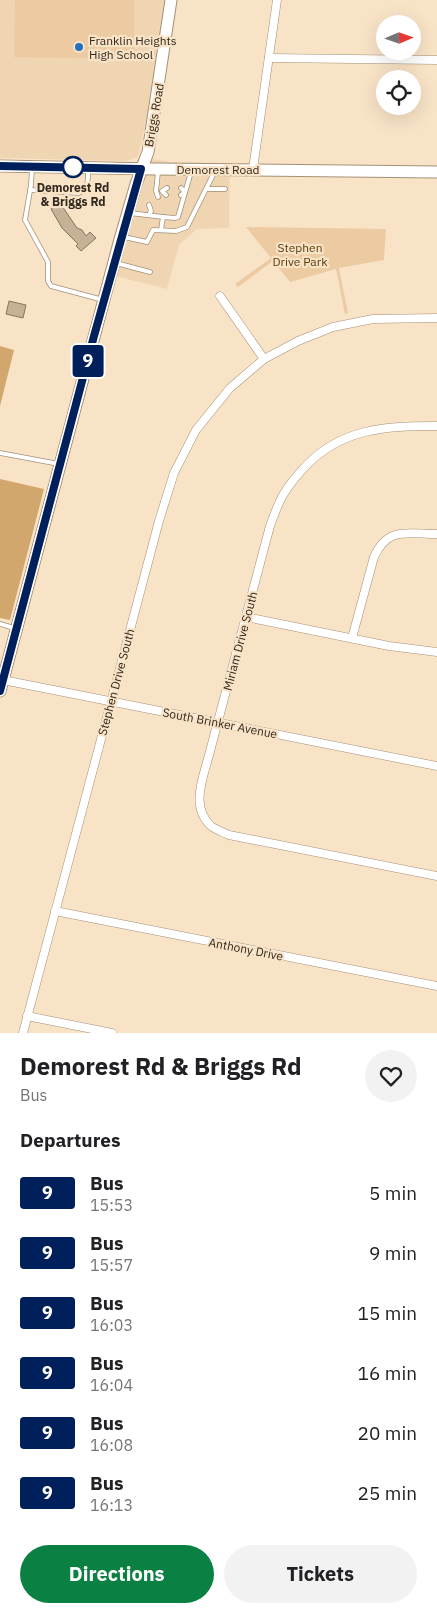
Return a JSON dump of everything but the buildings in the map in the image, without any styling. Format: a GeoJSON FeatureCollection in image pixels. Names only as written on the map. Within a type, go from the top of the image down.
{"type":"FeatureCollection","features":[{"type":"Feature","properties":{"kind":"street","name":"Briggs Road"},"geometry":{"type":"LineString","coordinates":[[1,685],[4,659],[16,629],[121,237],[141,169],[148,152],[171,0]]}},
{"type":"Feature","properties":{"kind":"street"},"geometry":{"type":"LineString","coordinates":[[253,169],[277,0]]}},
{"type":"Feature","properties":{"kind":"street"},"geometry":{"type":"LineString","coordinates":[[269,58],[437,60]]}},
{"type":"Feature","properties":{"kind":"street","name":"Demorest Road"},"geometry":{"type":"LineString","coordinates":[[0,166],[437,172]]}},
{"type":"Feature","properties":{"kind":"street"},"geometry":{"type":"LineString","coordinates":[[220,296],[264,359]]}},
{"type":"Feature","properties":{"kind":"street","name":"Stephen Drive South"},"geometry":{"type":"LineString","coordinates":[[23,1033],[159,522],[174,473],[196,430],[230,388],[264,359],[298,341],[333,327],[373,319],[437,318]]}},
{"type":"Feature","properties":{"kind":"street","name":"Miriam Drive South"},"geometry":{"type":"LineString","coordinates":[[437,426],[402,426],[365,431],[348,436],[330,446],[310,461],[293,480],[280,500],[270,526],[200,790],[202,815],[212,827],[229,835],[437,876]]}},
{"type":"Feature","properties":{"kind":"street"},"geometry":{"type":"LineString","coordinates":[[352,638],[374,557],[379,546],[394,534],[437,534]]}},
{"type":"Feature","properties":{"kind":"street"},"geometry":{"type":"LineString","coordinates":[[246,618],[389,646],[437,652]]}},
{"type":"Feature","properties":{"kind":"street","name":"South Brinker Avenue"},"geometry":{"type":"LineString","coordinates":[[1,685],[111,701],[437,766]]}},
{"type":"Feature","properties":{"kind":"street","name":"Anthony Drive"},"geometry":{"type":"LineString","coordinates":[[55,911],[437,986]]}},
{"type":"Feature","properties":{"kind":"street"},"geometry":{"type":"LineString","coordinates":[[27,1016],[112,1033]]}},
{"type":"Feature","properties":{"kind":"lane"},"geometry":{"type":"LineString","coordinates":[[32,166],[25,220],[48,262],[48,281],[51,286],[104,301]]}},
{"type":"Feature","properties":{"kind":"lane"},"geometry":{"type":"LineString","coordinates":[[30,190],[83,192],[87,186],[88,168]]}},
{"type":"Feature","properties":{"kind":"lane"},"geometry":{"type":"LineString","coordinates":[[158,197],[156,191],[159,169]]}},
{"type":"Feature","properties":{"kind":"lane"},"geometry":{"type":"LineString","coordinates":[[128,212],[150,213],[163,217],[177,218],[183,192],[192,169]]}},
{"type":"Feature","properties":{"kind":"lane"},"geometry":{"type":"LineString","coordinates":[[121,237],[147,242],[152,230],[176,231],[187,228],[216,169]]}},
{"type":"Feature","properties":{"kind":"lane"},"geometry":{"type":"LineString","coordinates":[[156,191],[162,191],[167,188]]}},
{"type":"Feature","properties":{"kind":"lane"},"geometry":{"type":"LineString","coordinates":[[207,189],[225,189]]}},
{"type":"Feature","properties":{"kind":"lane"},"geometry":{"type":"LineString","coordinates":[[152,196],[156,191]]}},
{"type":"Feature","properties":{"kind":"lane"},"geometry":{"type":"LineString","coordinates":[[162,191],[166,195]]}},
{"type":"Feature","properties":{"kind":"lane"},"geometry":{"type":"LineString","coordinates":[[149,206],[150,213]]}},
{"type":"Feature","properties":{"kind":"lane"},"geometry":{"type":"LineString","coordinates":[[150,213],[155,207]]}},
{"type":"Feature","properties":{"kind":"lane"},"geometry":{"type":"LineString","coordinates":[[161,230],[163,217]]}},
{"type":"Feature","properties":{"kind":"lane"},"geometry":{"type":"LineString","coordinates":[[114,263],[150,272]]}},
{"type":"Feature","properties":{"kind":"lane"},"geometry":{"type":"LineString","coordinates":[[0,453],[60,464]]}},
{"type":"Feature","properties":{"kind":"lane"},"geometry":{"type":"LineString","coordinates":[[0,624],[16,629]]}},
{"type":"Feature","properties":{"kind":"shaded area","name":"Franklin Heights High School"},"geometry":{"type":"Polygon","coordinates":[[[0,0],[166,0],[152,94],[138,157],[126,161],[0,158],[0,0]]]}},
{"type":"Feature","properties":{"kind":"shaded area"},"geometry":{"type":"Polygon","coordinates":[[[138,157],[171,162],[230,163],[229,228],[197,229],[179,245],[167,289],[107,274],[138,157]]]}},
{"type":"Feature","properties":{"kind":"shaded area"},"geometry":{"type":"Polygon","coordinates":[[[0,346],[14,350],[0,406],[0,346]]]}},
{"type":"Feature","properties":{"kind":"shaded area"},"geometry":{"type":"Polygon","coordinates":[[[0,479],[44,489],[10,620],[0,618],[0,479]]]}},
{"type":"Feature","properties":{"kind":"green space"},"geometry":{"type":"Polygon","coordinates":[[[15,0],[134,0],[134,59],[14,57],[15,0]]]}},
{"type":"Feature","properties":{"kind":"green space","name":"Stephen Drive Park"},"geometry":{"type":"Polygon","coordinates":[[[246,227],[386,229],[384,260],[339,268],[348,313],[345,314],[336,269],[290,282],[273,261],[238,287],[235,284],[271,258],[246,227]]]}},
{"type":"Feature","properties":{"kind":"bus line","name":"9"},"geometry":{"type":"LineString","coordinates":[[0,166],[141,169],[94,336],[0,691]]}},
{"type":"Feature","properties":{"kind":"place","name":"Franklin Heights High School"},"geometry":{"type":"Point","coordinates":[79,47]}},
{"type":"Feature","properties":{"kind":"place","name":"Demorest Rd & Briggs Rd"},"geometry":{"type":"Point","coordinates":[73,167]}}]}
